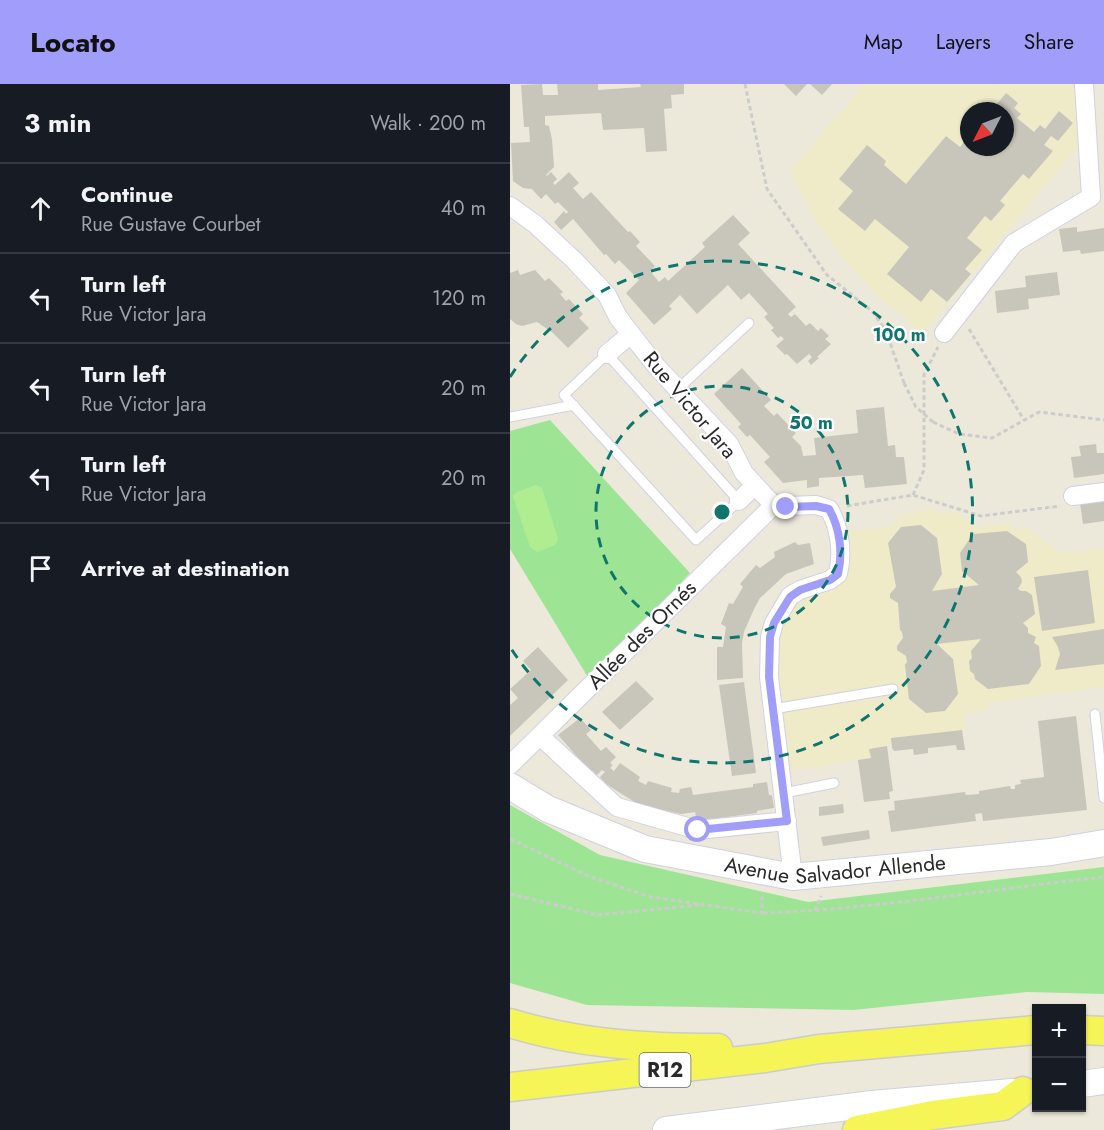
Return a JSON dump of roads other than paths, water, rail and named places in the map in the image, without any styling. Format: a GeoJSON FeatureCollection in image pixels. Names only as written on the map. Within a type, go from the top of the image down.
{"type":"FeatureCollection","features":[{"type":"Feature","properties":{"kind":"main road","name":"R12"},"geometry":{"type":"LineString","coordinates":[[510,1023],[533,1030],[606,1043],[692,1048],[819,1048],[1032,1030]]}},
{"type":"Feature","properties":{"kind":"main road"},"geometry":{"type":"LineString","coordinates":[[1086,1030],[1104,1031]]}},
{"type":"Feature","properties":{"kind":"main road","name":"R12"},"geometry":{"type":"LineString","coordinates":[[510,1087],[765,1058],[819,1048]]}},
{"type":"Feature","properties":{"kind":"main road"},"geometry":{"type":"LineString","coordinates":[[857,1130],[933,1115],[1003,1106],[1030,1090]]}},
{"type":"Feature","properties":{"kind":"street"},"geometry":{"type":"LineString","coordinates":[[944,333],[1014,243],[1091,197],[1084,84]]}},
{"type":"Feature","properties":{"kind":"street","name":"Rue Victor Jara"},"geometry":{"type":"LineString","coordinates":[[510,206],[574,260],[607,295],[618,317],[631,334],[729,444],[744,473],[774,505]]}},
{"type":"Feature","properties":{"kind":"street"},"geometry":{"type":"LineString","coordinates":[[607,354],[631,334]]}},
{"type":"Feature","properties":{"kind":"street"},"geometry":{"type":"LineString","coordinates":[[739,501],[755,485]]}},
{"type":"Feature","properties":{"kind":"street"},"geometry":{"type":"LineString","coordinates":[[1073,496],[1104,492]]}},
{"type":"Feature","properties":{"kind":"street"},"geometry":{"type":"LineString","coordinates":[[774,505],[816,506],[829,509],[836,521],[841,562],[838,574],[830,580],[800,590],[790,597],[774,623],[770,637],[769,677],[793,877]]}},
{"type":"Feature","properties":{"kind":"street","name":"Allée des Ornés"},"geometry":{"type":"LineString","coordinates":[[510,765],[774,505]]}},
{"type":"Feature","properties":{"kind":"street"},"geometry":{"type":"LineString","coordinates":[[540,736],[617,807],[698,830],[787,821]]}},
{"type":"Feature","properties":{"kind":"street","name":"Avenue Salvador Allende"},"geometry":{"type":"LineString","coordinates":[[510,786],[548,809],[645,849],[793,877],[1051,852],[1104,843]]}},
{"type":"Feature","properties":{"kind":"street"},"geometry":{"type":"LineString","coordinates":[[1086,1083],[1104,1081]]}},
{"type":"Feature","properties":{"kind":"street"},"geometry":{"type":"LineString","coordinates":[[666,1130],[873,1104],[1030,1090]]}},
{"type":"Feature","properties":{"kind":"lane"},"geometry":{"type":"LineString","coordinates":[[678,389],[749,323]]}},
{"type":"Feature","properties":{"kind":"lane"},"geometry":{"type":"LineString","coordinates":[[607,354],[739,501],[696,540],[564,395],[607,354]]}},
{"type":"Feature","properties":{"kind":"lane"},"geometry":{"type":"LineString","coordinates":[[510,417],[574,405]]}},
{"type":"Feature","properties":{"kind":"lane"},"geometry":{"type":"LineString","coordinates":[[773,709],[893,689]]}},
{"type":"Feature","properties":{"kind":"lane"},"geometry":{"type":"LineString","coordinates":[[1095,714],[1104,798]]}},
{"type":"Feature","properties":{"kind":"lane"},"geometry":{"type":"LineString","coordinates":[[784,793],[834,783]]}}]}
